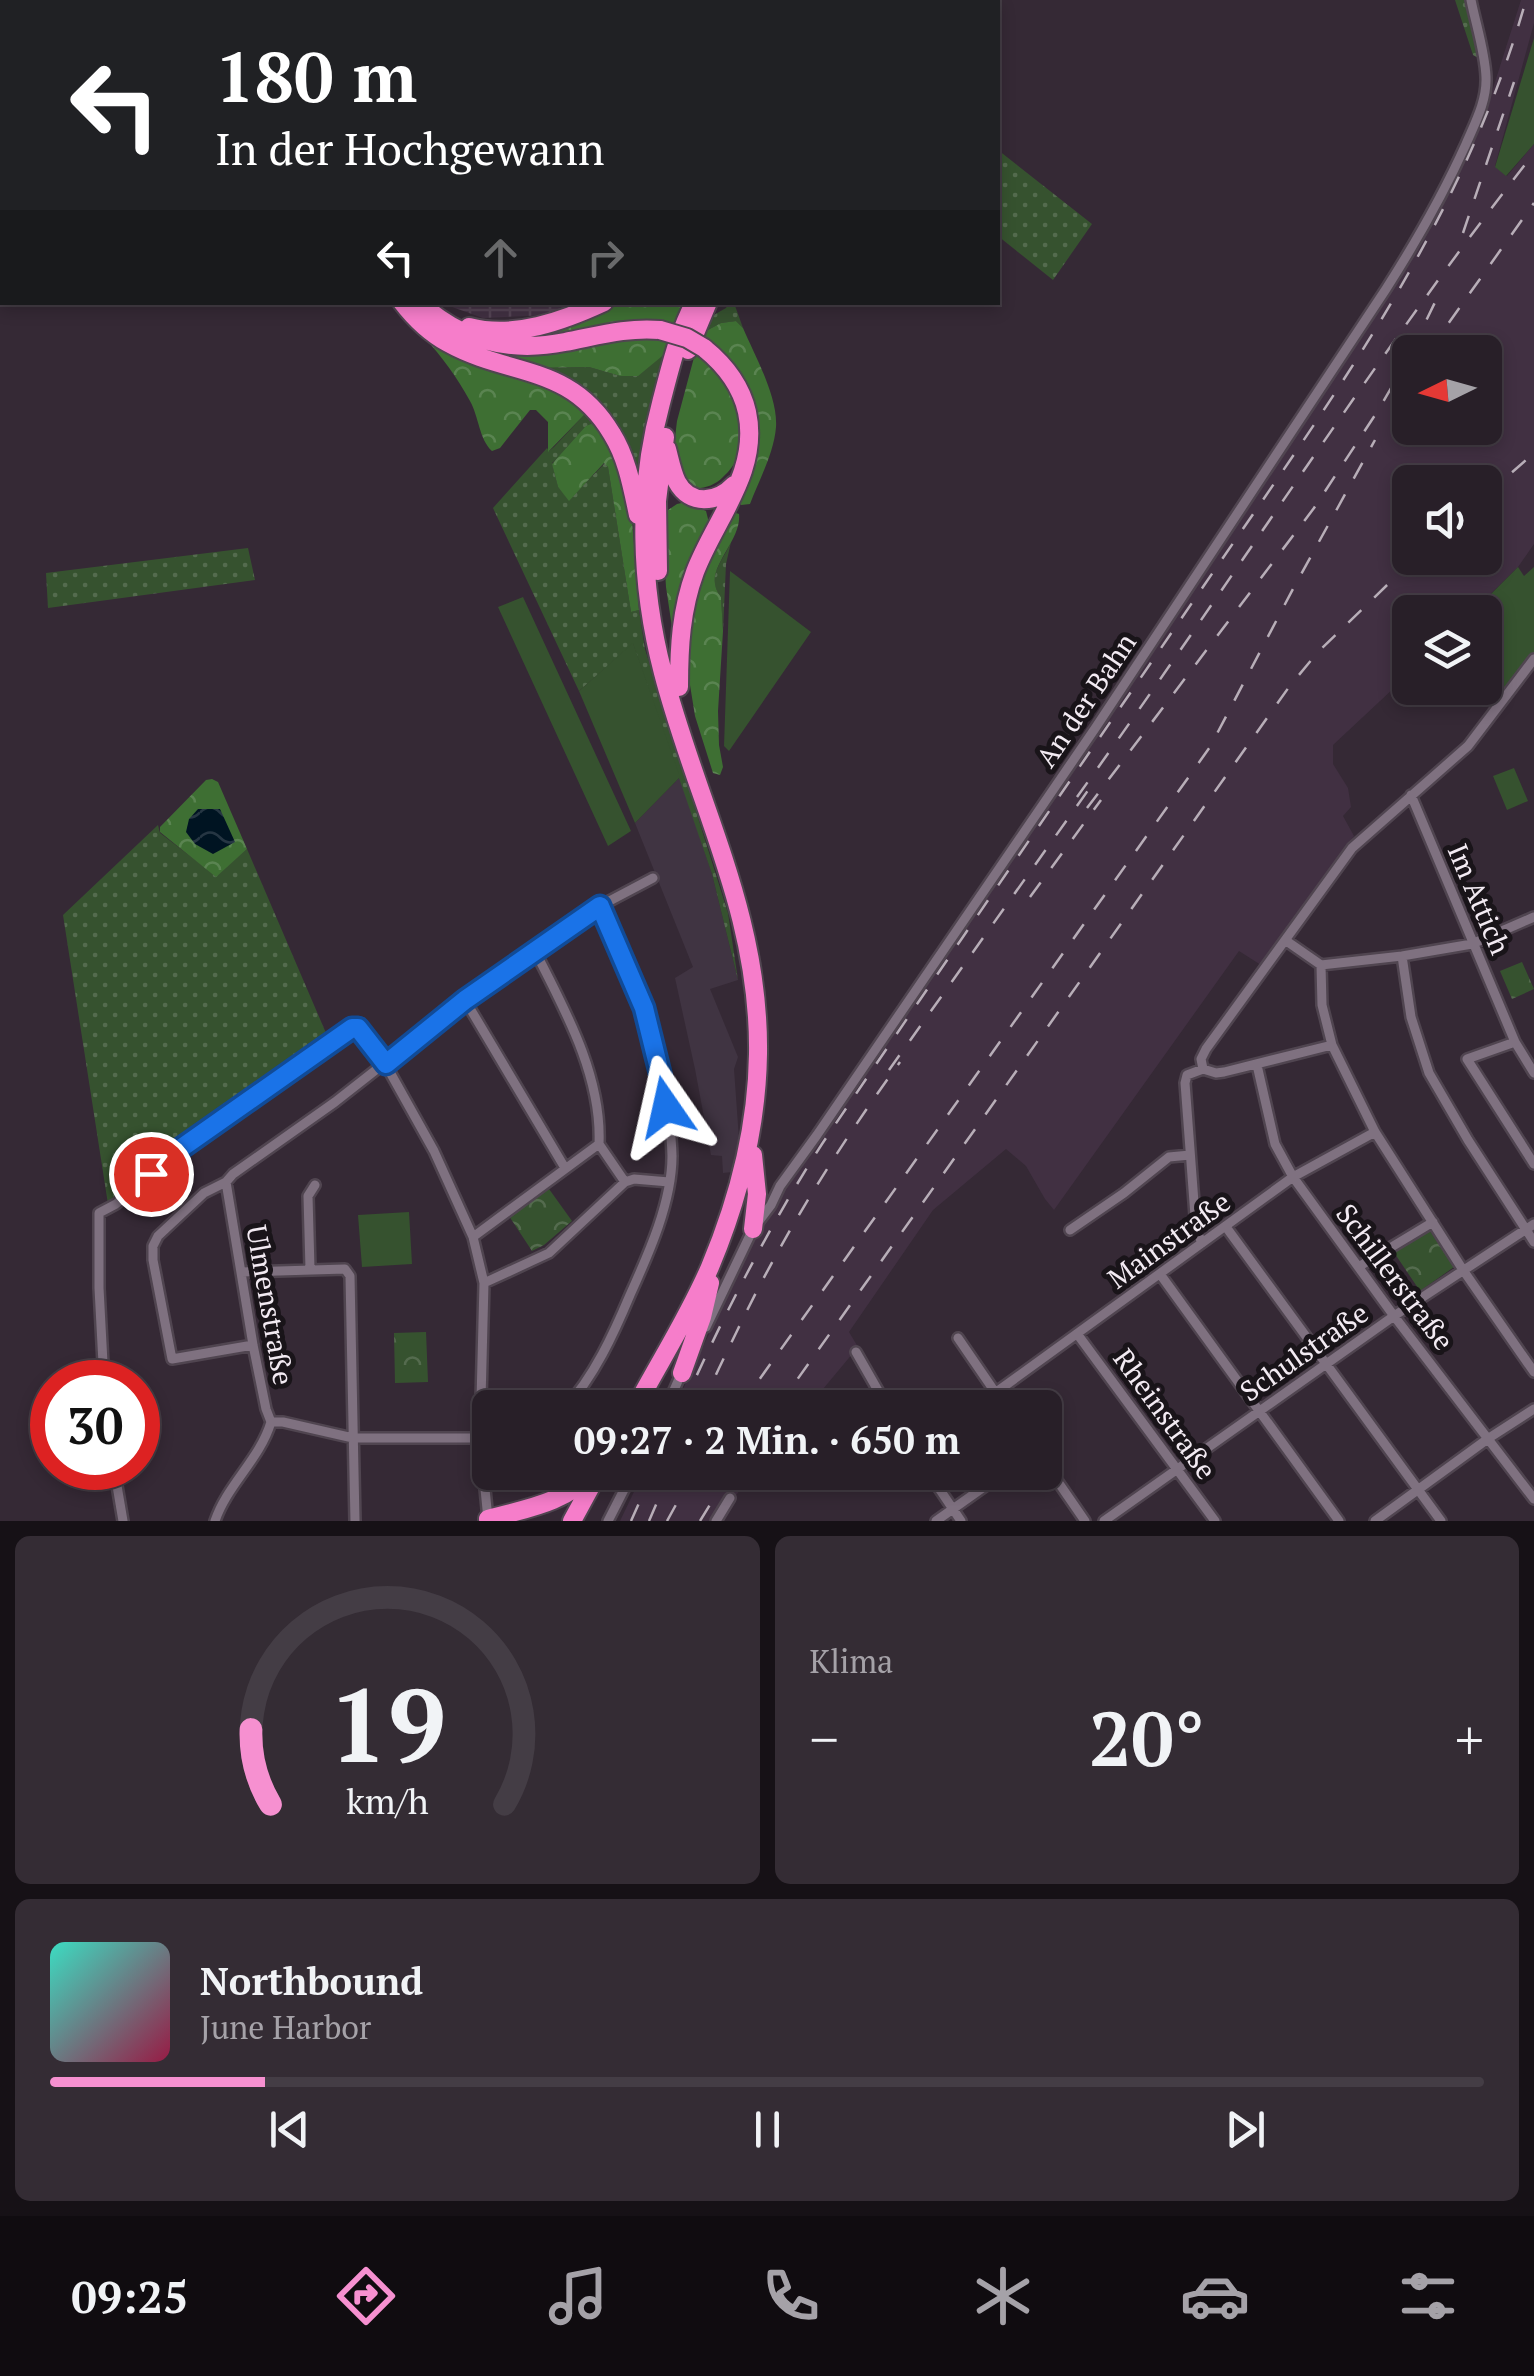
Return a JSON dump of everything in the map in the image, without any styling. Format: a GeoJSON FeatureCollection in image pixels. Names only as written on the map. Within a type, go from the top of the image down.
{"type":"FeatureCollection","features":[{"type":"Feature","properties":{"kind":"highway"},"geometry":{"type":"LineString","coordinates":[[405,305],[447,343],[564,386],[590,406],[618,446],[644,547],[650,610],[664,674],[744,927],[755,990],[758,1056],[750,1134],[729,1218],[709,1270],[645,1390]]}},
{"type":"Feature","properties":{"kind":"highway"},"geometry":{"type":"LineString","coordinates":[[421,305],[474,328],[503,331],[556,321],[596,305]]}},
{"type":"Feature","properties":{"kind":"highway"},"geometry":{"type":"LineString","coordinates":[[421,305],[460,332],[505,346],[542,346],[620,330],[660,330],[688,338],[729,372],[744,404],[750,438],[743,472],[690,588],[680,630],[679,687]]}},
{"type":"Feature","properties":{"kind":"highway"},"geometry":{"type":"LineString","coordinates":[[644,547],[646,486],[656,418],[678,342],[694,305]]}},
{"type":"Feature","properties":{"kind":"highway"},"geometry":{"type":"LineString","coordinates":[[682,1374],[742,1202],[754,1155],[766,1067],[760,972],[738,870],[679,687],[664,618],[657,560],[664,438],[676,389],[707,305]]}},
{"type":"Feature","properties":{"kind":"highway"},"geometry":{"type":"LineString","coordinates":[[664,438],[675,478],[690,496],[708,500],[720,496],[731,489],[743,472]]}},
{"type":"Feature","properties":{"kind":"highway"},"geometry":{"type":"LineString","coordinates":[[753,1230],[754,1155]]}},
{"type":"Feature","properties":{"kind":"highway"},"geometry":{"type":"LineString","coordinates":[[654,1390],[711,1282]]}},
{"type":"Feature","properties":{"kind":"highway"},"geometry":{"type":"LineString","coordinates":[[490,1520],[573,1490]]}},
{"type":"Feature","properties":{"kind":"highway"},"geometry":{"type":"LineString","coordinates":[[572,1521],[587,1490]]}},
{"type":"Feature","properties":{"kind":"highway"},"geometry":{"type":"LineString","coordinates":[[581,1521],[598,1490]]}},
{"type":"Feature","properties":{"kind":"street","name":"An der Bahn"},"geometry":{"type":"LineString","coordinates":[[674,1390],[753,1230],[780,1186],[1085,743],[1427,223],[1457,165],[1484,95],[1486,75],[1472,0]]}},
{"type":"Feature","properties":{"kind":"street"},"geometry":{"type":"LineString","coordinates":[[1202,1069],[1206,1049],[1352,848],[1468,746],[1534,659]]}},
{"type":"Feature","properties":{"kind":"street","name":"Im Attich"},"geometry":{"type":"LineString","coordinates":[[1411,794],[1514,1042],[1534,1073]]}},
{"type":"Feature","properties":{"kind":"street"},"geometry":{"type":"LineString","coordinates":[[253,1345],[172,1360],[153,1260],[158,1236],[204,1193],[226,1182],[386,1064],[465,1000],[600,906],[653,878]]}},
{"type":"Feature","properties":{"kind":"street"},"geometry":{"type":"LineString","coordinates":[[579,1390],[622,1314],[652,1245],[672,1157],[663,1085],[644,1008],[600,906]]}},
{"type":"Feature","properties":{"kind":"street"},"geometry":{"type":"LineString","coordinates":[[1285,940],[1320,965],[1472,944],[1534,917]]}},
{"type":"Feature","properties":{"kind":"street"},"geometry":{"type":"LineString","coordinates":[[535,951],[585,1060],[600,1130],[599,1144],[625,1182]]}},
{"type":"Feature","properties":{"kind":"street"},"geometry":{"type":"LineString","coordinates":[[1402,956],[1410,1018],[1430,1073],[1468,1140],[1530,1227],[1534,1242]]}},
{"type":"Feature","properties":{"kind":"street"},"geometry":{"type":"LineString","coordinates":[[1320,965],[1322,1004],[1332,1045],[1375,1132],[1462,1270],[1534,1372]]}},
{"type":"Feature","properties":{"kind":"street"},"geometry":{"type":"LineString","coordinates":[[465,1000],[565,1168]]}},
{"type":"Feature","properties":{"kind":"street"},"geometry":{"type":"LineString","coordinates":[[103,1360],[99,1213],[116,1204],[170,1156],[354,1027],[386,1064],[454,1190],[473,1237],[484,1282],[485,1390]]}},
{"type":"Feature","properties":{"kind":"street"},"geometry":{"type":"LineString","coordinates":[[1514,1042],[1467,1059],[1534,1164]]}},
{"type":"Feature","properties":{"kind":"street"},"geometry":{"type":"LineString","coordinates":[[1202,1243],[1196,1229],[1186,1079],[1202,1069],[1216,1073],[1332,1045]]}},
{"type":"Feature","properties":{"kind":"street","name":"Schillerstraße"},"geometry":{"type":"LineString","coordinates":[[1256,1065],[1278,1154],[1394,1316],[1534,1499]]}},
{"type":"Feature","properties":{"kind":"street","name":"Mainstraße"},"geometry":{"type":"LineString","coordinates":[[999,1390],[1293,1177],[1375,1132]]}},
{"type":"Feature","properties":{"kind":"street"},"geometry":{"type":"LineString","coordinates":[[473,1237],[599,1144]]}},
{"type":"Feature","properties":{"kind":"street"},"geometry":{"type":"LineString","coordinates":[[1070,1230],[1169,1157],[1190,1155]]}},
{"type":"Feature","properties":{"kind":"street","name":"Ulmenstraße"},"geometry":{"type":"LineString","coordinates":[[226,1182],[270,1422],[354,1438],[472,1438]]}},
{"type":"Feature","properties":{"kind":"street"},"geometry":{"type":"LineString","coordinates":[[484,1282],[549,1253],[625,1182],[669,1182]]}},
{"type":"Feature","properties":{"kind":"street"},"geometry":{"type":"LineString","coordinates":[[310,1269],[308,1196],[315,1185]]}},
{"type":"Feature","properties":{"kind":"street"},"geometry":{"type":"LineString","coordinates":[[1360,1266],[1433,1222]]}},
{"type":"Feature","properties":{"kind":"street"},"geometry":{"type":"LineString","coordinates":[[1226,1227],[1441,1521]]}},
{"type":"Feature","properties":{"kind":"street","name":"Schulstraße"},"geometry":{"type":"LineString","coordinates":[[1104,1521],[1394,1316],[1530,1227]]}},
{"type":"Feature","properties":{"kind":"street"},"geometry":{"type":"LineString","coordinates":[[242,1272],[345,1269],[350,1276],[355,1521]]}},
{"type":"Feature","properties":{"kind":"street"},"geometry":{"type":"LineString","coordinates":[[1160,1274],[1340,1521]]}},
{"type":"Feature","properties":{"kind":"street","name":"Rheinstraße"},"geometry":{"type":"LineString","coordinates":[[1078,1334],[1215,1521]]}},
{"type":"Feature","properties":{"kind":"street"},"geometry":{"type":"LineString","coordinates":[[958,1338],[993,1390]]}},
{"type":"Feature","properties":{"kind":"street"},"geometry":{"type":"LineString","coordinates":[[856,1352],[878,1390]]}},
{"type":"Feature","properties":{"kind":"street"},"geometry":{"type":"LineString","coordinates":[[1375,1521],[1534,1409]]}},
{"type":"Feature","properties":{"kind":"street"},"geometry":{"type":"LineString","coordinates":[[216,1521],[221,1506],[266,1437],[270,1422]]}},
{"type":"Feature","properties":{"kind":"street"},"geometry":{"type":"LineString","coordinates":[[1062,1488],[1085,1521]]}},
{"type":"Feature","properties":{"kind":"street"},"geometry":{"type":"LineString","coordinates":[[118,1490],[123,1521]]}},
{"type":"Feature","properties":{"kind":"street"},"geometry":{"type":"LineString","coordinates":[[488,1490],[490,1520]]}},
{"type":"Feature","properties":{"kind":"street"},"geometry":{"type":"LineString","coordinates":[[608,1521],[624,1490]]}},
{"type":"Feature","properties":{"kind":"street"},"geometry":{"type":"LineString","coordinates":[[940,1490],[961,1521]]}},
{"type":"Feature","properties":{"kind":"street"},"geometry":{"type":"LineString","coordinates":[[936,1521],[980,1490]]}},
{"type":"Feature","properties":{"kind":"street"},"geometry":{"type":"LineString","coordinates":[[716,1521],[730,1498]]}},
{"type":"Feature","properties":{"kind":"shaded area"},"geometry":{"type":"Polygon","coordinates":[[[1521,0],[1534,0],[1534,23],[1495,166],[1507,176],[1534,144],[1534,544],[1518,567],[1489,595],[1392,595],[1392,690],[1333,745],[1333,764],[1348,788],[1351,807],[1343,816],[1354,836],[1261,965],[1239,951],[1054,1210],[1026,1166],[1006,1149],[933,1210],[849,1332],[858,1347],[822,1390],[682,1390],[750,1247],[779,1196],[1244,511],[1424,238],[1455,180],[1489,101],[1521,0]]]}},
{"type":"Feature","properties":{"kind":"shaded area"},"geometry":{"type":"Polygon","coordinates":[[[447,305],[572,305],[549,315],[483,318],[447,305]]]}},
{"type":"Feature","properties":{"kind":"shaded area"},"geometry":{"type":"Polygon","coordinates":[[[680,777],[712,874],[738,980],[710,989],[738,1057],[734,1069],[739,1139],[732,1172],[723,1173],[722,1156],[711,1155],[675,978],[693,967],[635,823],[680,777]]]}},
{"type":"Feature","properties":{"kind":"shaded area"},"geometry":{"type":"Polygon","coordinates":[[[635,1490],[740,1490],[715,1521],[620,1521],[635,1490]]]}},
{"type":"Feature","properties":{"kind":"green space"},"geometry":{"type":"Polygon","coordinates":[[[1455,0],[1469,0],[1480,59],[1473,55],[1455,0]]]}},
{"type":"Feature","properties":{"kind":"green space"},"geometry":{"type":"Polygon","coordinates":[[[1534,38],[1534,144],[1506,176],[1495,167],[1534,38]]]}},
{"type":"Feature","properties":{"kind":"green space"},"geometry":{"type":"Polygon","coordinates":[[[1000,152],[1092,224],[1053,280],[1000,238],[1000,152]]]}},
{"type":"Feature","properties":{"kind":"green space"},"geometry":{"type":"Polygon","coordinates":[[[610,305],[688,305],[681,327],[553,339],[550,334],[550,328],[610,305]]]}},
{"type":"Feature","properties":{"kind":"green space"},"geometry":{"type":"Polygon","coordinates":[[[735,305],[743,328],[736,321],[706,331],[712,316],[735,305]]]}},
{"type":"Feature","properties":{"kind":"green space"},"geometry":{"type":"Polygon","coordinates":[[[736,321],[765,377],[776,415],[769,456],[750,504],[741,505],[737,499],[751,464],[724,356],[704,337],[706,331],[721,323],[736,321]]]}},
{"type":"Feature","properties":{"kind":"green space"},"geometry":{"type":"Polygon","coordinates":[[[640,333],[674,341],[667,352],[638,376],[620,376],[589,367],[532,368],[500,356],[505,352],[640,333]]]}},
{"type":"Feature","properties":{"kind":"green space"},"geometry":{"type":"Polygon","coordinates":[[[424,337],[525,373],[585,409],[585,414],[548,452],[548,422],[536,410],[530,410],[500,448],[492,451],[465,392],[424,337]]]}},
{"type":"Feature","properties":{"kind":"green space"},"geometry":{"type":"Polygon","coordinates":[[[696,350],[727,375],[742,440],[737,459],[723,477],[697,488],[687,487],[673,454],[677,421],[696,350]]]}},
{"type":"Feature","properties":{"kind":"green space"},"geometry":{"type":"Polygon","coordinates":[[[667,352],[641,484],[622,441],[532,368],[589,367],[620,376],[667,352]]]}},
{"type":"Feature","properties":{"kind":"green space"},"geometry":{"type":"Polygon","coordinates":[[[585,409],[600,422],[552,463],[558,487],[569,500],[605,463],[608,467],[631,612],[639,610],[645,649],[728,913],[738,980],[712,874],[633,644],[579,691],[493,508],[547,448],[549,451],[554,447],[585,414],[585,409]]]}},
{"type":"Feature","properties":{"kind":"green space"},"geometry":{"type":"Polygon","coordinates":[[[594,423],[613,441],[631,506],[639,610],[631,612],[608,467],[604,463],[569,501],[558,487],[552,464],[586,426],[594,423]]]}},
{"type":"Feature","properties":{"kind":"green space"},"geometry":{"type":"Polygon","coordinates":[[[686,502],[706,511],[709,523],[673,634],[662,520],[668,510],[686,502]]]}},
{"type":"Feature","properties":{"kind":"green space"},"geometry":{"type":"Polygon","coordinates":[[[733,512],[739,514],[738,525],[715,577],[721,597],[723,631],[718,711],[723,767],[720,775],[713,773],[695,716],[686,660],[690,611],[699,577],[733,512]]]}},
{"type":"Feature","properties":{"kind":"green space"},"geometry":{"type":"Polygon","coordinates":[[[731,542],[726,564],[723,631],[715,576],[731,542]]]}},
{"type":"Feature","properties":{"kind":"green space"},"geometry":{"type":"Polygon","coordinates":[[[248,548],[255,580],[48,608],[46,573],[248,548]]]}},
{"type":"Feature","properties":{"kind":"green space"},"geometry":{"type":"Polygon","coordinates":[[[1518,567],[1524,576],[1534,567],[1534,652],[1503,695],[1502,595],[1490,595],[1518,567]]]}},
{"type":"Feature","properties":{"kind":"green space"},"geometry":{"type":"Polygon","coordinates":[[[730,571],[811,632],[729,751],[724,746],[730,571]]]}},
{"type":"Feature","properties":{"kind":"green space"},"geometry":{"type":"Polygon","coordinates":[[[523,597],[631,831],[608,846],[498,607],[523,597]]]}},
{"type":"Feature","properties":{"kind":"green space"},"geometry":{"type":"Polygon","coordinates":[[[633,643],[680,777],[635,823],[579,691],[633,643]]]}},
{"type":"Feature","properties":{"kind":"green space"},"geometry":{"type":"Polygon","coordinates":[[[1514,768],[1528,801],[1507,810],[1493,776],[1514,768]]]}},
{"type":"Feature","properties":{"kind":"green space"},"geometry":{"type":"Polygon","coordinates":[[[206,780],[218,782],[247,849],[216,877],[160,832],[160,827],[206,780]]]}},
{"type":"Feature","properties":{"kind":"green space"},"geometry":{"type":"Polygon","coordinates":[[[158,825],[160,833],[216,876],[247,849],[329,1040],[108,1204],[63,915],[158,825]]]}},
{"type":"Feature","properties":{"kind":"green space"},"geometry":{"type":"Polygon","coordinates":[[[1522,962],[1534,989],[1512,999],[1500,971],[1522,962]]]}},
{"type":"Feature","properties":{"kind":"green space"},"geometry":{"type":"Polygon","coordinates":[[[549,1189],[572,1221],[532,1251],[509,1216],[549,1189]]]}},
{"type":"Feature","properties":{"kind":"green space"},"geometry":{"type":"Polygon","coordinates":[[[409,1212],[412,1264],[362,1267],[358,1215],[409,1212]]]}},
{"type":"Feature","properties":{"kind":"green space"},"geometry":{"type":"Polygon","coordinates":[[[1428,1228],[1454,1267],[1420,1291],[1393,1251],[1428,1228]]]}},
{"type":"Feature","properties":{"kind":"green space"},"geometry":{"type":"Polygon","coordinates":[[[426,1332],[428,1382],[395,1383],[394,1333],[426,1332]]]}},
{"type":"Feature","properties":{"kind":"water"},"geometry":{"type":"Polygon","coordinates":[[[198,809],[220,809],[235,842],[213,854],[195,844],[186,832],[189,819],[198,809]]]}},
{"type":"Feature","properties":{"kind":"railway"},"geometry":{"type":"LineString","coordinates":[[690,1390],[747,1273],[822,1144],[1292,457],[1385,313],[1466,163],[1499,83],[1526,0]]}},
{"type":"Feature","properties":{"kind":"railway"},"geometry":{"type":"LineString","coordinates":[[1463,233],[1514,82]]}},
{"type":"Feature","properties":{"kind":"railway"},"geometry":{"type":"LineString","coordinates":[[1077,797],[1359,391],[1534,153]]}},
{"type":"Feature","properties":{"kind":"railway"},"geometry":{"type":"LineString","coordinates":[[1440,335],[1534,203]]}},
{"type":"Feature","properties":{"kind":"railway"},"geometry":{"type":"LineString","coordinates":[[1419,335],[1439,294]]}},
{"type":"Feature","properties":{"kind":"railway"},"geometry":{"type":"LineString","coordinates":[[1087,808],[1314,508],[1392,386]]}},
{"type":"Feature","properties":{"kind":"railway"},"geometry":{"type":"LineString","coordinates":[[752,1390],[1210,747],[1375,440]]}},
{"type":"Feature","properties":{"kind":"railway"},"geometry":{"type":"LineString","coordinates":[[1502,481],[1534,453]]}},
{"type":"Feature","properties":{"kind":"railway"},"geometry":{"type":"LineString","coordinates":[[790,1390],[1289,687],[1318,652],[1397,575]]}},
{"type":"Feature","properties":{"kind":"railway"},"geometry":{"type":"LineString","coordinates":[[889,1070],[1089,789]]}},
{"type":"Feature","properties":{"kind":"railway"},"geometry":{"type":"LineString","coordinates":[[1030,897],[1101,800]]}},
{"type":"Feature","properties":{"kind":"railway"},"geometry":{"type":"LineString","coordinates":[[710,1390],[792,1226],[900,1062]]}},
{"type":"Feature","properties":{"kind":"railway"},"geometry":{"type":"LineString","coordinates":[[631,1521],[645,1490]]}},
{"type":"Feature","properties":{"kind":"railway"},"geometry":{"type":"LineString","coordinates":[[649,1521],[662,1490]]}},
{"type":"Feature","properties":{"kind":"railway"},"geometry":{"type":"LineString","coordinates":[[667,1521],[684,1490]]}},
{"type":"Feature","properties":{"kind":"railway"},"geometry":{"type":"LineString","coordinates":[[700,1521],[719,1490]]}},
{"type":"Feature","properties":{"kind":"route"},"geometry":{"type":"LineString","coordinates":[[151,1174],[170,1156],[354,1027],[386,1064],[465,1000],[600,906],[644,1008],[666,1107]]}}]}
